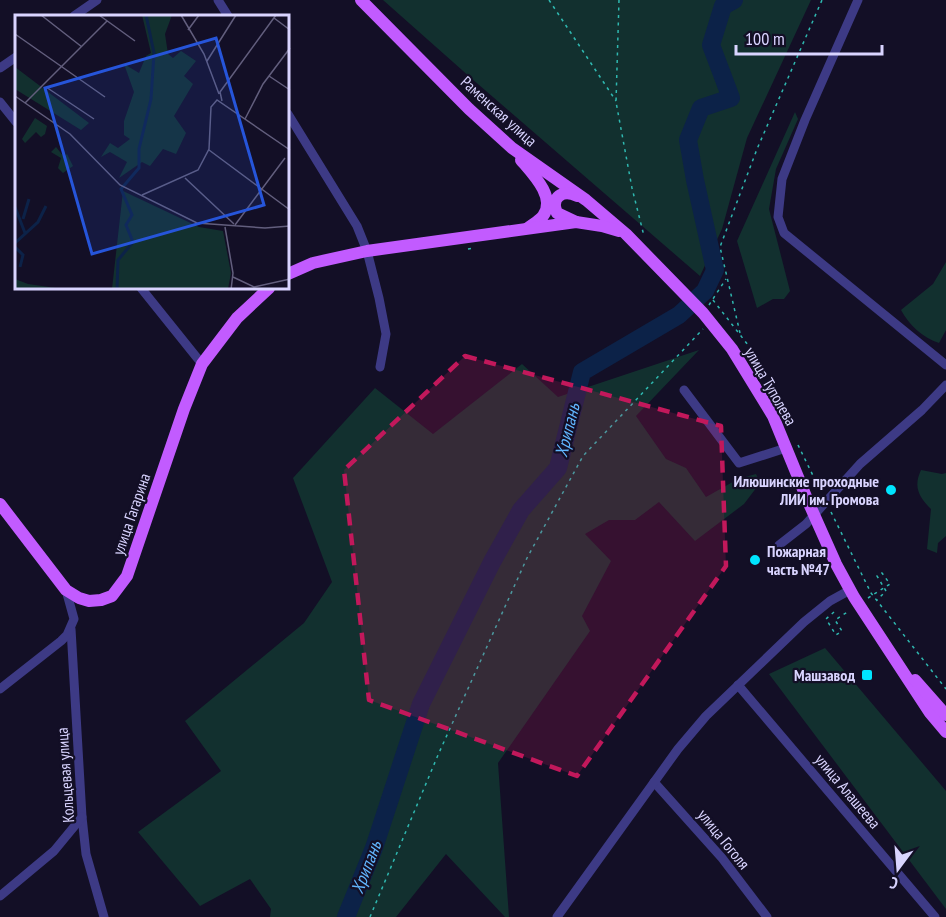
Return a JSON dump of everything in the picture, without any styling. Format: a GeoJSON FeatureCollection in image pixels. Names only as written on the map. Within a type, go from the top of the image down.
{"type":"FeatureCollection","features":[{"type":"Feature","properties":{"kind":"main road","name":"Раменская улица"},"geometry":{"type":"LineString","coordinates":[[361,0],[512,148],[586,200],[626,234],[654,263]]}},
{"type":"Feature","properties":{"kind":"main road"},"geometry":{"type":"LineString","coordinates":[[512,148],[540,182],[547,199],[544,214],[526,229]]}},
{"type":"Feature","properties":{"kind":"main road"},"geometry":{"type":"LineString","coordinates":[[586,200],[570,192],[564,192],[557,196],[554,203],[557,213],[576,222],[602,226],[626,234]]}},
{"type":"Feature","properties":{"kind":"main road"},"geometry":{"type":"LineString","coordinates":[[290,273],[313,263],[367,251],[576,222]]}},
{"type":"Feature","properties":{"kind":"main road","name":"улица Туполева"},"geometry":{"type":"LineString","coordinates":[[654,263],[706,318],[749,375],[773,416],[814,515],[850,590],[884,646],[930,713],[946,732]]}},
{"type":"Feature","properties":{"kind":"main road","name":"улица Гагарина"},"geometry":{"type":"LineString","coordinates":[[66,591],[89,601],[101,600],[112,596],[123,583],[202,364],[237,318],[267,290]]}},
{"type":"Feature","properties":{"kind":"main road"},"geometry":{"type":"LineString","coordinates":[[0,504],[66,591]]}},
{"type":"Feature","properties":{"kind":"main road","name":"улица Туполева"},"geometry":{"type":"LineString","coordinates":[[884,646],[946,715]]}},
{"type":"Feature","properties":{"kind":"street"},"geometry":{"type":"LineString","coordinates":[[75,15],[97,0]]}},
{"type":"Feature","properties":{"kind":"street"},"geometry":{"type":"LineString","coordinates":[[218,0],[227,15]]}},
{"type":"Feature","properties":{"kind":"street"},"geometry":{"type":"LineString","coordinates":[[858,0],[805,120],[782,179],[778,217],[784,233],[946,365]]}},
{"type":"Feature","properties":{"kind":"street"},"geometry":{"type":"LineString","coordinates":[[0,68],[15,58]]}},
{"type":"Feature","properties":{"kind":"street"},"geometry":{"type":"LineString","coordinates":[[0,102],[15,121]]}},
{"type":"Feature","properties":{"kind":"street"},"geometry":{"type":"LineString","coordinates":[[290,117],[357,226],[367,251],[386,334],[380,367]]}},
{"type":"Feature","properties":{"kind":"street"},"geometry":{"type":"LineString","coordinates":[[143,290],[202,364]]}},
{"type":"Feature","properties":{"kind":"street"},"geometry":{"type":"LineString","coordinates":[[779,545],[806,524],[860,464],[922,410],[946,385]]}},
{"type":"Feature","properties":{"kind":"street"},"geometry":{"type":"LineString","coordinates":[[684,390],[739,463],[786,448]]}},
{"type":"Feature","properties":{"kind":"street"},"geometry":{"type":"LineString","coordinates":[[557,917],[654,782],[706,716],[804,622],[830,601],[850,590]]}},
{"type":"Feature","properties":{"kind":"street"},"geometry":{"type":"LineString","coordinates":[[0,688],[61,641],[70,629],[74,619],[66,591]]}},
{"type":"Feature","properties":{"kind":"street","name":"Кольцевая улица"},"geometry":{"type":"LineString","coordinates":[[70,629],[86,854],[104,917]]}},
{"type":"Feature","properties":{"kind":"street","name":"улица Алашеева"},"geometry":{"type":"LineString","coordinates":[[738,685],[935,917]]}},
{"type":"Feature","properties":{"kind":"street","name":"улица Гоголя"},"geometry":{"type":"LineString","coordinates":[[654,782],[722,858],[767,917]]}},
{"type":"Feature","properties":{"kind":"street"},"geometry":{"type":"LineString","coordinates":[[0,896],[54,851],[82,818]]}},
{"type":"Feature","properties":{"kind":"path"},"geometry":{"type":"LineString","coordinates":[[549,0],[616,102]]}},
{"type":"Feature","properties":{"kind":"path"},"geometry":{"type":"LineString","coordinates":[[619,0],[616,102],[632,188],[645,238]]}},
{"type":"Feature","properties":{"kind":"path"},"geometry":{"type":"LineString","coordinates":[[742,345],[720,247],[756,149],[822,0]]}},
{"type":"Feature","properties":{"kind":"path"},"geometry":{"type":"LineString","coordinates":[[370,917],[438,755],[522,568],[583,456],[706,318],[726,279]]}},
{"type":"Feature","properties":{"kind":"path"},"geometry":{"type":"LineString","coordinates":[[877,600],[886,591],[877,576],[882,573],[890,584]]}},
{"type":"Feature","properties":{"kind":"path"},"geometry":{"type":"LineString","coordinates":[[834,612],[826,619],[836,635],[842,631],[835,620]]}},
{"type":"Feature","properties":{"kind":"highlighted area"},"geometry":{"type":"Polygon","coordinates":[[[465,356],[721,426],[726,566],[577,776],[369,700],[344,470],[465,356]]]}},
{"type":"Feature","properties":{"kind":"green space"},"geometry":{"type":"Polygon","coordinates":[[[383,0],[811,0],[747,138],[722,229],[700,276],[383,0]]]}},
{"type":"Feature","properties":{"kind":"green space"},"geometry":{"type":"Polygon","coordinates":[[[795,112],[798,119],[776,169],[769,209],[790,291],[784,299],[773,299],[757,308],[737,241],[795,112]]]}},
{"type":"Feature","properties":{"kind":"green space"},"geometry":{"type":"Polygon","coordinates":[[[946,262],[946,330],[939,343],[927,338],[917,330],[901,310],[933,284],[946,262]]]}},
{"type":"Feature","properties":{"kind":"green space"},"geometry":{"type":"Polygon","coordinates":[[[699,350],[636,416],[666,459],[686,468],[706,497],[738,479],[756,474],[760,483],[744,504],[695,541],[659,502],[635,520],[609,520],[585,534],[611,561],[582,616],[590,631],[498,763],[509,917],[505,917],[446,854],[396,917],[270,917],[271,909],[250,879],[200,906],[138,832],[221,771],[185,721],[304,623],[332,582],[293,478],[375,388],[433,434],[522,364],[558,397],[699,350]]]}},
{"type":"Feature","properties":{"kind":"green space"},"geometry":{"type":"Polygon","coordinates":[[[921,470],[946,473],[946,536],[938,543],[937,553],[927,549],[931,509],[918,491],[921,470]]]}},
{"type":"Feature","properties":{"kind":"green space"},"geometry":{"type":"Polygon","coordinates":[[[825,648],[946,791],[946,909],[769,674],[825,648]]]}},
{"type":"Feature","properties":{"kind":"waterway","name":"Хрипань"},"geometry":{"type":"LineString","coordinates":[[346,917],[374,848],[421,704],[492,562],[521,510],[558,468],[582,372],[679,315],[705,291],[715,270],[688,140],[701,108],[731,98],[711,45],[723,6],[734,0]]}},
{"type":"Feature","properties":{"kind":"place","name":"Илюшинские проходные ЛИИ им. Громова"},"geometry":{"type":"Point","coordinates":[891,490]}},
{"type":"Feature","properties":{"kind":"place","name":"Пожарная часть №47"},"geometry":{"type":"Point","coordinates":[755,560]}},
{"type":"Feature","properties":{"kind":"place","name":"Машзавод"},"geometry":{"type":"Point","coordinates":[867,675]}}]}
